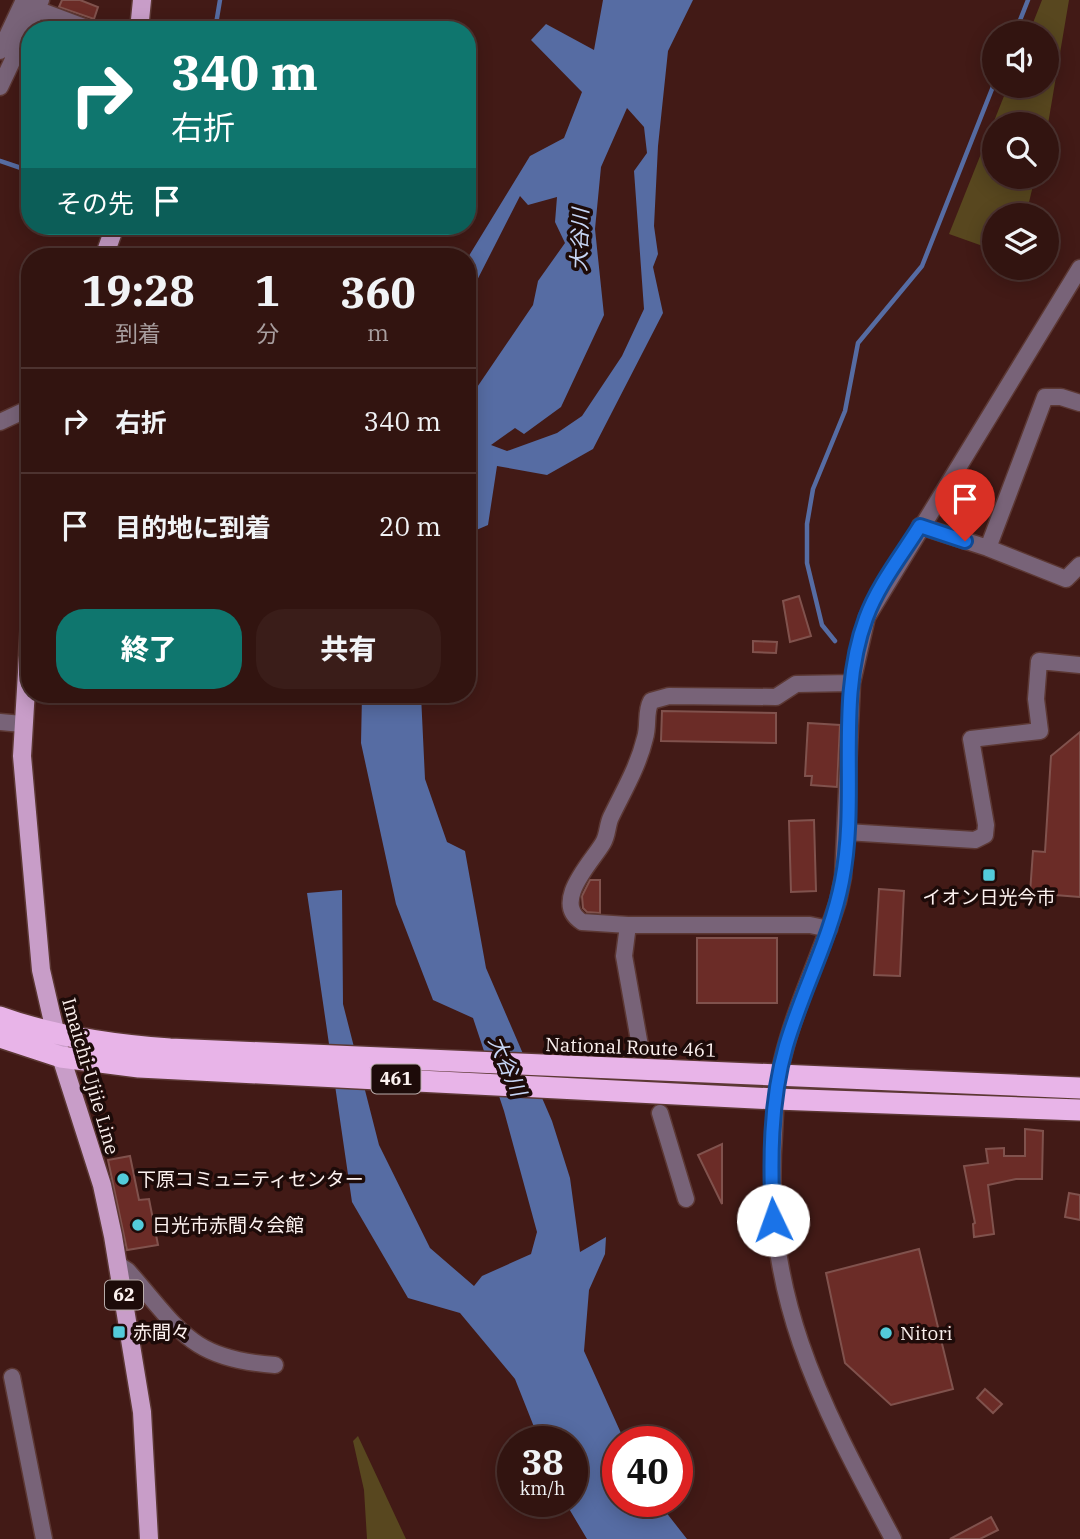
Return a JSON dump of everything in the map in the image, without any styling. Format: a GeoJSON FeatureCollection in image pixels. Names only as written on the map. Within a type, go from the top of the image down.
{"type":"FeatureCollection","features":[{"type":"Feature","properties":{"kind":"highway","name":"461"},"geometry":{"type":"LineString","coordinates":[[0,1017],[55,1033]]}},
{"type":"Feature","properties":{"kind":"highway","name":"National Route 461"},"geometry":{"type":"LineString","coordinates":[[55,1033],[172,1059],[776,1099],[1080,1110]]}},
{"type":"Feature","properties":{"kind":"highway","name":"461"},"geometry":{"type":"LineString","coordinates":[[0,1037],[61,1057]]}},
{"type":"Feature","properties":{"kind":"highway","name":"National Route 461"},"geometry":{"type":"LineString","coordinates":[[61,1057],[779,1074],[1080,1088]]}},
{"type":"Feature","properties":{"kind":"main road"},"geometry":{"type":"LineString","coordinates":[[140,21],[142,0]]}},
{"type":"Feature","properties":{"kind":"main road","name":"Imaichi-Ujiie Line"},"geometry":{"type":"LineString","coordinates":[[24,703],[24,807],[44,983],[61,1057],[102,1185],[119,1265],[142,1412],[149,1539]]}},
{"type":"Feature","properties":{"kind":"street"},"geometry":{"type":"LineString","coordinates":[[34,3],[73,21]]}},
{"type":"Feature","properties":{"kind":"street"},"geometry":{"type":"LineString","coordinates":[[21,21],[34,3]]}},
{"type":"Feature","properties":{"kind":"street"},"geometry":{"type":"LineString","coordinates":[[27,21],[34,3]]}},
{"type":"Feature","properties":{"kind":"street"},"geometry":{"type":"LineString","coordinates":[[0,51],[21,21]]}},
{"type":"Feature","properties":{"kind":"street"},"geometry":{"type":"LineString","coordinates":[[0,87],[21,35]]}},
{"type":"Feature","properties":{"kind":"street"},"geometry":{"type":"LineString","coordinates":[[893,1539],[821,1400],[785,1298],[778,1264],[771,1193],[779,1074],[786,1044],[829,929],[843,877],[852,682],[867,617],[920,526],[1074,291],[1080,268]]}},
{"type":"Feature","properties":{"kind":"street"},"geometry":{"type":"LineString","coordinates":[[988,548],[1045,397],[1061,397],[1080,404]]}},
{"type":"Feature","properties":{"kind":"street"},"geometry":{"type":"LineString","coordinates":[[0,422],[21,412]]}},
{"type":"Feature","properties":{"kind":"street"},"geometry":{"type":"LineString","coordinates":[[920,526],[988,548],[1066,579],[1080,565]]}},
{"type":"Feature","properties":{"kind":"street"},"geometry":{"type":"LineString","coordinates":[[846,832],[965,839],[985,835],[986,825],[971,739],[1040,731],[1036,699],[1040,661],[1080,665]]}},
{"type":"Feature","properties":{"kind":"street"},"geometry":{"type":"LineString","coordinates":[[829,929],[810,925],[628,925],[582,922],[572,910],[572,897],[580,875],[605,841],[610,819],[634,774],[647,732],[649,705],[659,697],[776,697],[796,684],[852,682]]}},
{"type":"Feature","properties":{"kind":"street"},"geometry":{"type":"LineString","coordinates":[[0,722],[22,724]]}},
{"type":"Feature","properties":{"kind":"street"},"geometry":{"type":"LineString","coordinates":[[628,925],[624,956],[640,1046]]}},
{"type":"Feature","properties":{"kind":"street"},"geometry":{"type":"LineString","coordinates":[[660,1113],[686,1199]]}},
{"type":"Feature","properties":{"kind":"street"},"geometry":{"type":"LineString","coordinates":[[119,1265],[128,1271],[176,1327],[200,1348],[229,1360],[275,1365]]}},
{"type":"Feature","properties":{"kind":"street"},"geometry":{"type":"LineString","coordinates":[[12,1377],[44,1539]]}},
{"type":"Feature","properties":{"kind":"shaded area"},"geometry":{"type":"Polygon","coordinates":[[[1042,0],[1069,0],[1059,59],[1059,21],[1034,21],[1042,0]]]}},
{"type":"Feature","properties":{"kind":"shaded area"},"geometry":{"type":"Polygon","coordinates":[[[1003,98],[1052,98],[1050,112],[998,112],[1003,98]]]}},
{"type":"Feature","properties":{"kind":"shaded area"},"geometry":{"type":"Polygon","coordinates":[[[982,151],[982,189],[1032,189],[1029,203],[982,203],[982,246],[949,234],[982,151]]]}},
{"type":"Feature","properties":{"kind":"shaded area"},"geometry":{"type":"Polygon","coordinates":[[[358,1436],[406,1539],[367,1539],[364,1490],[353,1441],[358,1436]]]}},
{"type":"Feature","properties":{"kind":"water","name":"大谷川"},"geometry":{"type":"Polygon","coordinates":[[[603,0],[693,0],[668,51],[658,146],[654,226],[658,254],[653,267],[663,313],[593,449],[547,475],[497,466],[488,525],[476,530],[476,389],[533,305],[538,281],[565,243],[555,222],[557,197],[528,205],[520,196],[476,282],[476,248],[474,248],[530,156],[564,138],[582,92],[531,40],[546,24],[594,50],[603,0]],[[627,108],[601,167],[595,229],[604,315],[561,407],[524,434],[515,428],[491,445],[507,451],[557,433],[582,416],[622,356],[644,309],[634,171],[647,153],[644,127],[627,108]]]}},
{"type":"Feature","properties":{"kind":"water","name":"大谷川"},"geometry":{"type":"Polygon","coordinates":[[[362,703],[421,703],[425,779],[447,842],[465,851],[486,968],[552,1121],[570,1178],[580,1252],[606,1237],[605,1254],[589,1290],[584,1351],[618,1426],[602,1426],[602,1517],[670,1517],[687,1539],[587,1539],[574,1517],[588,1517],[588,1426],[534,1426],[515,1379],[460,1313],[408,1298],[352,1202],[307,893],[342,890],[343,1004],[379,1145],[430,1248],[474,1286],[482,1276],[531,1254],[537,1232],[504,1111],[473,1018],[433,1000],[396,904],[361,743],[362,703]]]}},
{"type":"Feature","properties":{"kind":"building"},"geometry":{"type":"Polygon","coordinates":[[[62,0],[80,0],[98,7],[94,19],[59,7],[62,0]]]}},
{"type":"Feature","properties":{"kind":"building"},"geometry":{"type":"Polygon","coordinates":[[[799,596],[811,636],[790,642],[783,601],[799,596]]]}},
{"type":"Feature","properties":{"kind":"building"},"geometry":{"type":"Polygon","coordinates":[[[753,641],[777,642],[776,653],[753,652],[753,641]]]}},
{"type":"Feature","properties":{"kind":"building"},"geometry":{"type":"Polygon","coordinates":[[[662,711],[776,713],[776,743],[661,741],[662,711]]]}},
{"type":"Feature","properties":{"kind":"building"},"geometry":{"type":"Polygon","coordinates":[[[808,723],[840,725],[837,787],[811,785],[812,776],[805,776],[808,723]]]}},
{"type":"Feature","properties":{"kind":"building"},"geometry":{"type":"Polygon","coordinates":[[[1080,732],[1080,897],[1030,893],[1033,851],[1045,852],[1051,756],[1080,732]]]}},
{"type":"Feature","properties":{"kind":"building"},"geometry":{"type":"Polygon","coordinates":[[[814,820],[816,891],[791,892],[789,821],[814,820]]]}},
{"type":"Feature","properties":{"kind":"building"},"geometry":{"type":"Polygon","coordinates":[[[590,880],[600,880],[600,913],[587,912],[583,908],[582,896],[590,880]]]}},
{"type":"Feature","properties":{"kind":"building"},"geometry":{"type":"Polygon","coordinates":[[[879,889],[904,891],[900,976],[874,975],[879,889]]]}},
{"type":"Feature","properties":{"kind":"building"},"geometry":{"type":"Polygon","coordinates":[[[697,938],[777,938],[777,1003],[697,1003],[697,938]]]}},
{"type":"Feature","properties":{"kind":"building"},"geometry":{"type":"Polygon","coordinates":[[[1025,1129],[1043,1131],[1042,1179],[1016,1179],[988,1185],[994,1234],[974,1237],[975,1223],[964,1166],[988,1163],[986,1149],[1004,1148],[1004,1156],[1025,1156],[1025,1129]]]}},
{"type":"Feature","properties":{"kind":"building"},"geometry":{"type":"Polygon","coordinates":[[[722,1144],[722,1204],[698,1155],[722,1144]]]}},
{"type":"Feature","properties":{"kind":"building"},"geometry":{"type":"Polygon","coordinates":[[[130,1156],[139,1200],[149,1199],[158,1245],[127,1250],[108,1160],[130,1156]]]}},
{"type":"Feature","properties":{"kind":"building"},"geometry":{"type":"Polygon","coordinates":[[[1069,1193],[1080,1195],[1080,1220],[1065,1217],[1069,1193]]]}},
{"type":"Feature","properties":{"kind":"building"},"geometry":{"type":"Polygon","coordinates":[[[919,1249],[953,1389],[891,1405],[845,1363],[826,1273],[919,1249]]]}},
{"type":"Feature","properties":{"kind":"building"},"geometry":{"type":"Polygon","coordinates":[[[985,1389],[1002,1404],[993,1413],[977,1398],[985,1389]]]}},
{"type":"Feature","properties":{"kind":"building"},"geometry":{"type":"Polygon","coordinates":[[[991,1517],[998,1530],[980,1539],[950,1539],[991,1517]]]}},
{"type":"Feature","properties":{"kind":"waterway"},"geometry":{"type":"LineString","coordinates":[[216,21],[220,0]]}},
{"type":"Feature","properties":{"kind":"waterway"},"geometry":{"type":"LineString","coordinates":[[1020,21],[1028,0]]}},
{"type":"Feature","properties":{"kind":"waterway"},"geometry":{"type":"LineString","coordinates":[[835,641],[822,625],[807,563],[807,524],[813,489],[845,411],[858,343],[922,266],[988,98]]}},
{"type":"Feature","properties":{"kind":"waterway"},"geometry":{"type":"LineString","coordinates":[[0,161],[21,168]]}},
{"type":"Feature","properties":{"kind":"place","name":"イオン日光今市"},"geometry":{"type":"Point","coordinates":[989,875]}},
{"type":"Feature","properties":{"kind":"place","name":"下原コミュニティセンター"},"geometry":{"type":"Point","coordinates":[123,1179]}},
{"type":"Feature","properties":{"kind":"place","name":"日光市赤間々会館"},"geometry":{"type":"Point","coordinates":[138,1225]}},
{"type":"Feature","properties":{"kind":"place","name":"赤間々"},"geometry":{"type":"Point","coordinates":[119,1332]}},
{"type":"Feature","properties":{"kind":"place","name":"Nitori"},"geometry":{"type":"Point","coordinates":[886,1333]}},
{"type":"Feature","properties":{"kind":"route"},"geometry":{"type":"LineString","coordinates":[[773,1220],[772,1160],[779,1074],[786,1044],[829,929],[843,877],[852,682],[862,633],[880,590],[920,526],[965,541]]}}]}
